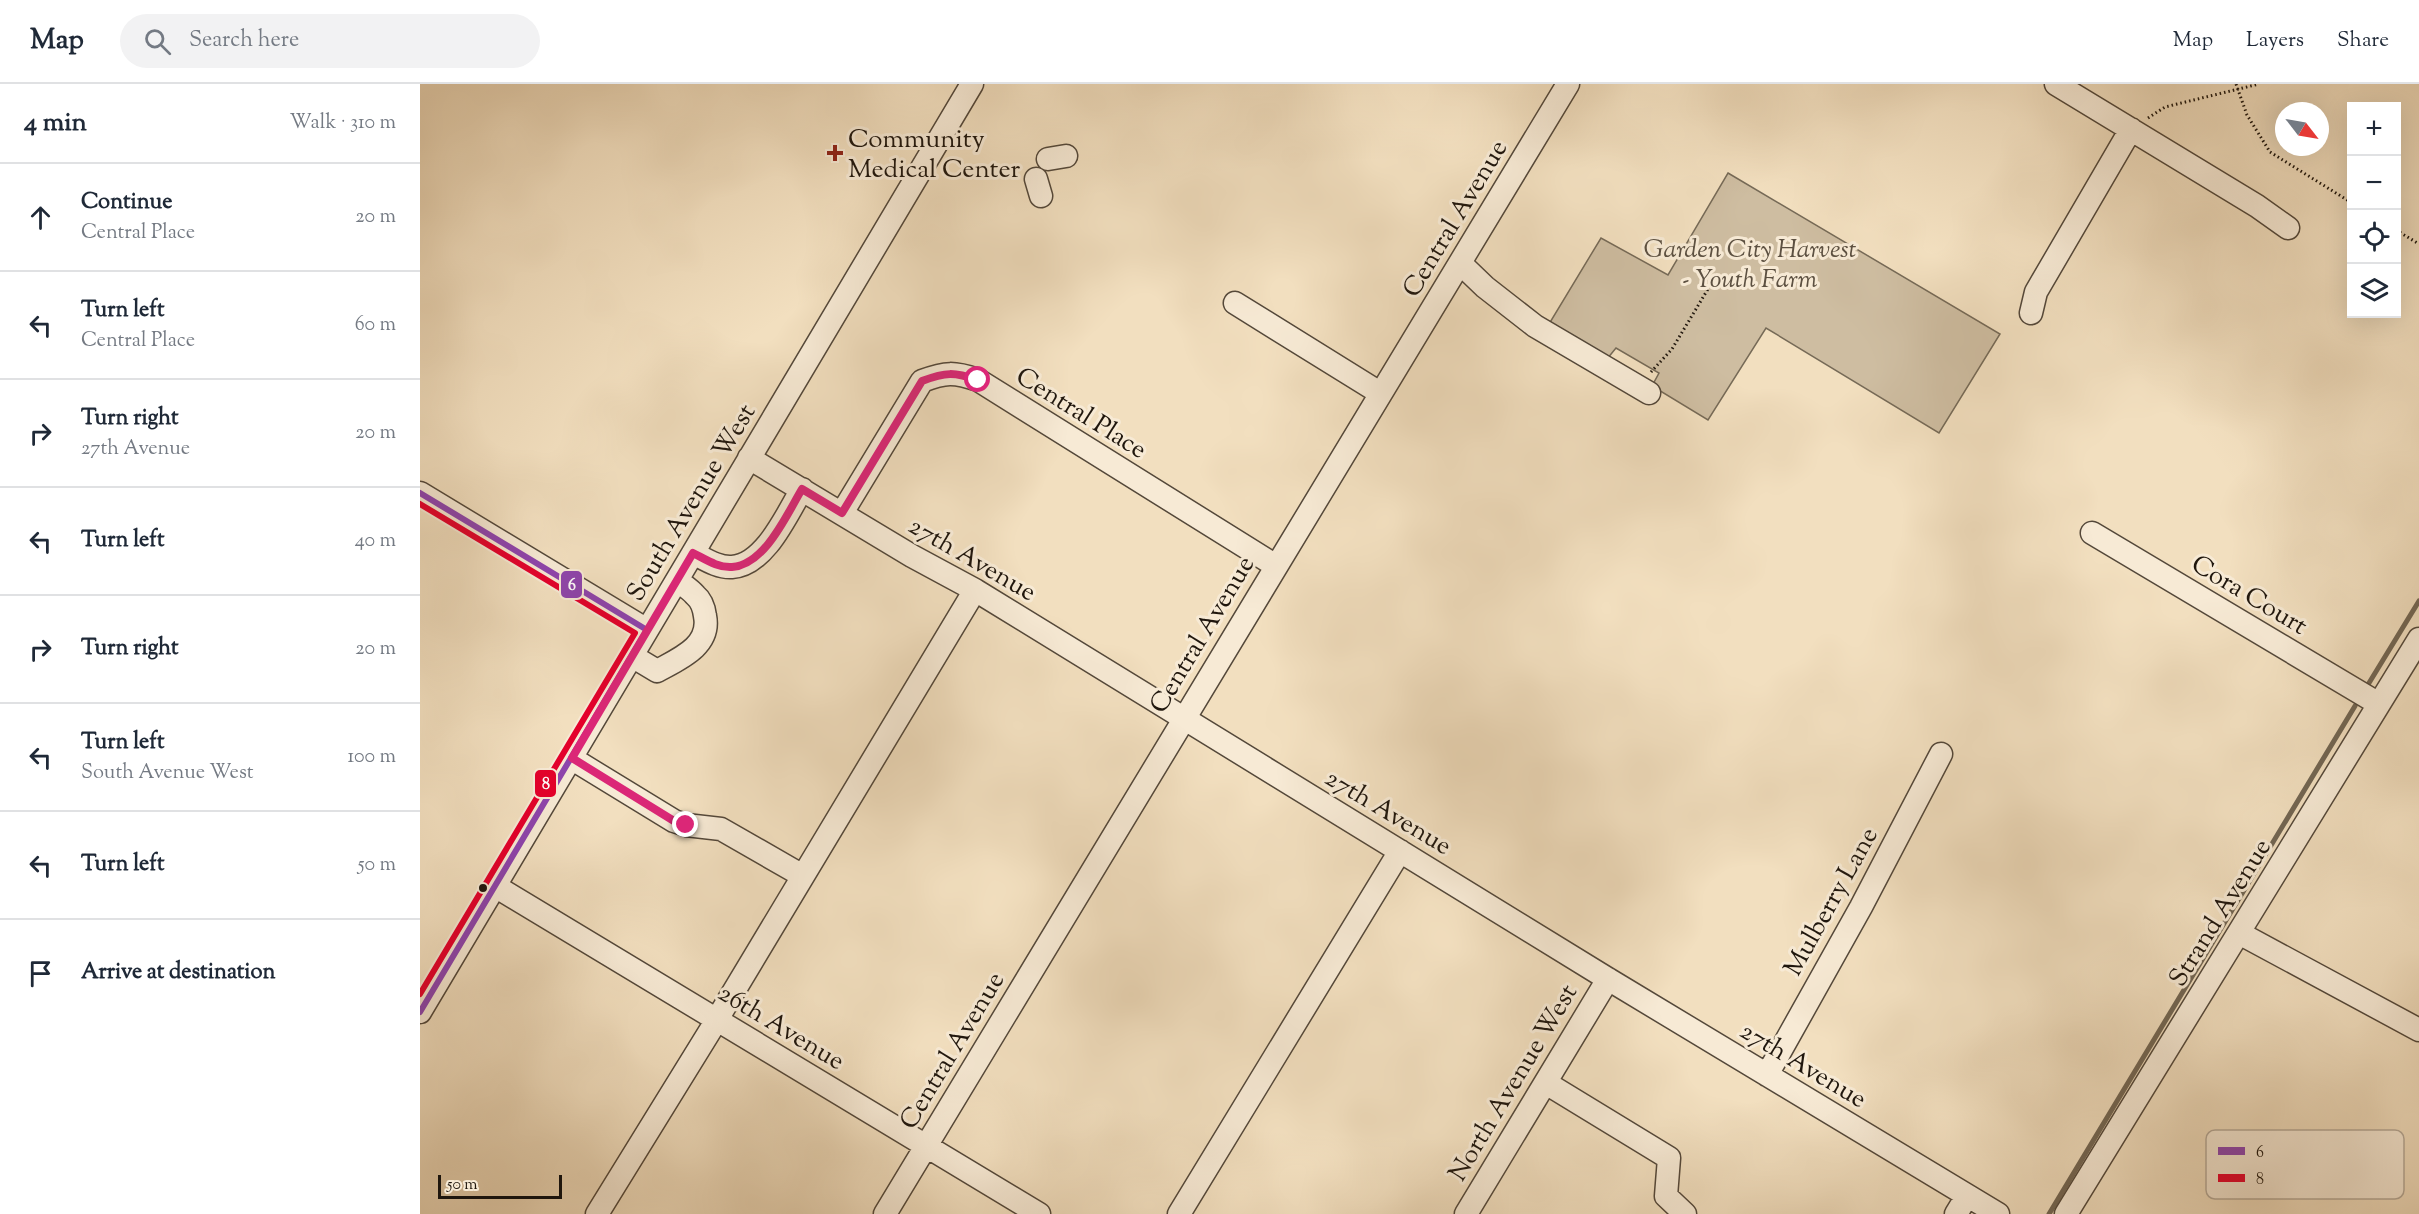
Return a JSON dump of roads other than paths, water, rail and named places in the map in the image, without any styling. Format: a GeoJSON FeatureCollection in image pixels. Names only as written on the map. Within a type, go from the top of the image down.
{"type":"FeatureCollection","features":[{"type":"Feature","properties":{"kind":"street","name":"South Avenue West"},"geometry":{"type":"LineString","coordinates":[[420,1012],[972,84]]}},
{"type":"Feature","properties":{"kind":"street"},"geometry":{"type":"LineString","coordinates":[[2056,84],[2288,228]]}},
{"type":"Feature","properties":{"kind":"street","name":"Central Avenue"},"geometry":{"type":"LineString","coordinates":[[885,1214],[1460,263],[1559,87]]}},
{"type":"Feature","properties":{"kind":"street"},"geometry":{"type":"LineString","coordinates":[[2031,313],[2036,292],[2131,129]]}},
{"type":"Feature","properties":{"kind":"street"},"geometry":{"type":"LineString","coordinates":[[1460,263],[1485,287],[1535,326],[1644,390]]}},
{"type":"Feature","properties":{"kind":"street"},"geometry":{"type":"LineString","coordinates":[[1235,303],[1380,393]]}},
{"type":"Feature","properties":{"kind":"street","name":"Central Place"},"geometry":{"type":"LineString","coordinates":[[842,513],[922,381],[941,374],[957,373],[978,380],[1276,566]]}},
{"type":"Feature","properties":{"kind":"street","name":"27th Avenue"},"geometry":{"type":"LineString","coordinates":[[749,458],[912,556],[975,590],[1183,720],[1767,1075],[1962,1205],[1998,1214]]}},
{"type":"Feature","properties":{"kind":"street"},"geometry":{"type":"LineString","coordinates":[[693,553],[713,564],[732,567],[748,563],[760,554],[802,489]]}},
{"type":"Feature","properties":{"kind":"street"},"geometry":{"type":"LineString","coordinates":[[420,493],[648,630]]}},
{"type":"Feature","properties":{"kind":"street","name":"Cora Court"},"geometry":{"type":"LineString","coordinates":[[2092,533],[2379,704]]}},
{"type":"Feature","properties":{"kind":"street"},"geometry":{"type":"LineString","coordinates":[[632,656],[657,671],[690,652],[699,643],[706,631],[702,603],[696,595],[677,580]]}},
{"type":"Feature","properties":{"kind":"street"},"geometry":{"type":"LineString","coordinates":[[597,1214],[717,1020],[975,590]]}},
{"type":"Feature","properties":{"kind":"street","name":"Strand Avenue"},"geometry":{"type":"LineString","coordinates":[[2066,1214],[2419,639]]}},
{"type":"Feature","properties":{"kind":"street","name":"Mulberry Lane"},"geometry":{"type":"LineString","coordinates":[[1767,1075],[1862,907],[1941,754]]}},
{"type":"Feature","properties":{"kind":"street"},"geometry":{"type":"LineString","coordinates":[[572,758],[674,821],[686,825],[721,829],[803,876]]}},
{"type":"Feature","properties":{"kind":"street"},"geometry":{"type":"LineString","coordinates":[[1179,1214],[1400,851]]}},
{"type":"Feature","properties":{"kind":"street","name":"26th Avenue"},"geometry":{"type":"LineString","coordinates":[[495,886],[1039,1214]]}},
{"type":"Feature","properties":{"kind":"street"},"geometry":{"type":"LineString","coordinates":[[2240,933],[2419,1030]]}},
{"type":"Feature","properties":{"kind":"street","name":"North Avenue West"},"geometry":{"type":"LineString","coordinates":[[1466,1214],[1608,979]]}},
{"type":"Feature","properties":{"kind":"street"},"geometry":{"type":"LineString","coordinates":[[1545,1083],[1669,1158],[1666,1196],[1685,1214]]}},
{"type":"Feature","properties":{"kind":"waterway"},"geometry":{"type":"LineString","coordinates":[[2369,683],[2419,601]]}},
{"type":"Feature","properties":{"kind":"waterway"},"geometry":{"type":"LineString","coordinates":[[2049,1214],[2355,706]]}},
{"type":"Feature","properties":{"kind":"place","name":"Community Medical Center"},"geometry":{"type":"Point","coordinates":[835,153]}},
{"type":"Feature","properties":{"kind":"park label","name":"Garden City Harvest - Youth Farm"},"geometry":{"type":"Point","coordinates":[1750,263]}}]}
